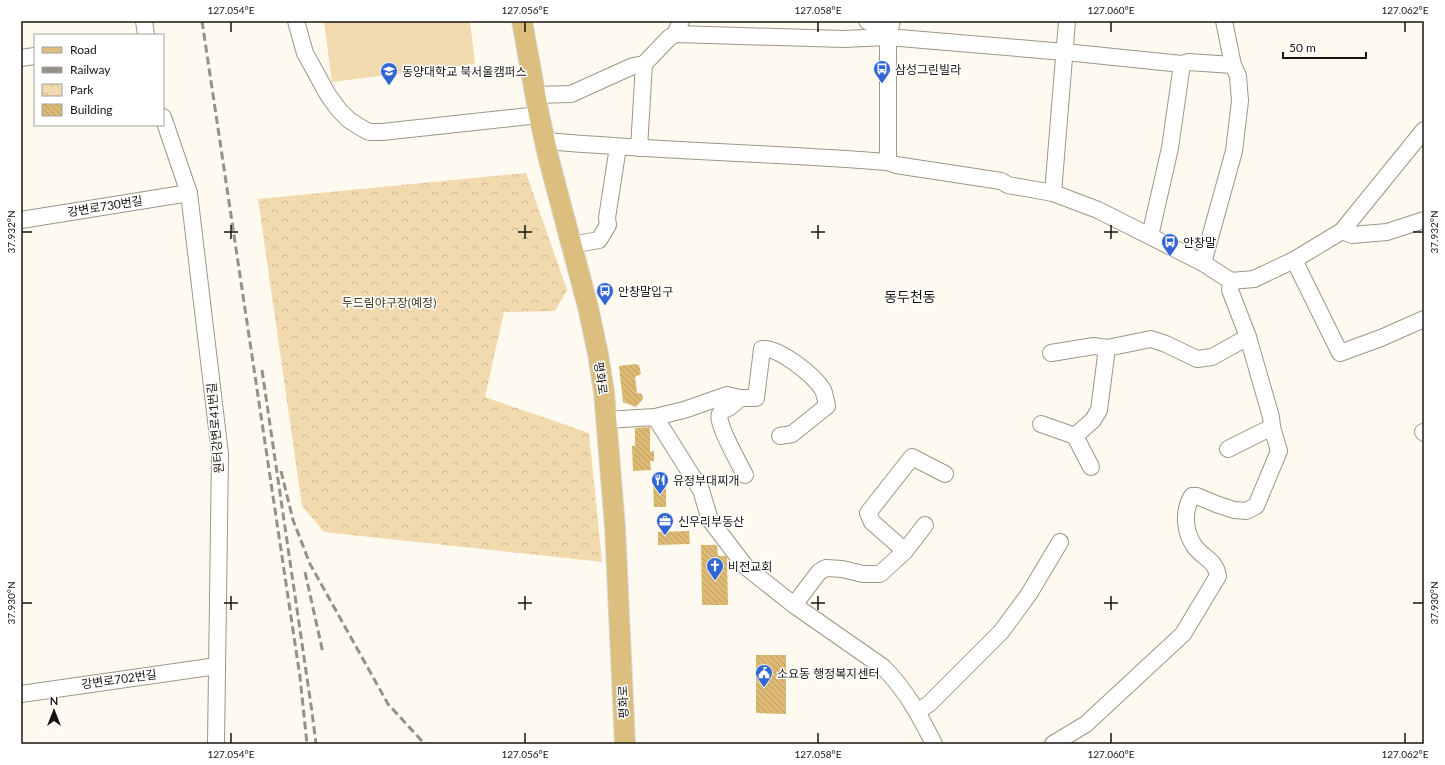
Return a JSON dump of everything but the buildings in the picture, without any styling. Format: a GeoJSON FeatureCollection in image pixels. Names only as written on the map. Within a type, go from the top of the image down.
{"type":"FeatureCollection","features":[{"type":"Feature","properties":{"kind":"main road","name":"평화로"},"geometry":{"type":"LineString","coordinates":[[522,21],[545,142],[588,307],[598,354],[606,420],[615,528],[625,744]]}},
{"type":"Feature","properties":{"kind":"street"},"geometry":{"type":"LineString","coordinates":[[144,21],[146,34]]}},
{"type":"Feature","properties":{"kind":"street"},"geometry":{"type":"LineString","coordinates":[[296,21],[305,54],[328,95],[339,110],[349,120],[369,132],[382,132],[539,115]]}},
{"type":"Feature","properties":{"kind":"street"},"geometry":{"type":"LineString","coordinates":[[867,21],[873,24],[888,37]]}},
{"type":"Feature","properties":{"kind":"street"},"geometry":{"type":"LineString","coordinates":[[888,162],[888,37],[892,21]]}},
{"type":"Feature","properties":{"kind":"street"},"geometry":{"type":"LineString","coordinates":[[1054,193],[1067,21]]}},
{"type":"Feature","properties":{"kind":"street"},"geometry":{"type":"LineString","coordinates":[[1203,263],[1234,151],[1240,102],[1238,76],[1233,65],[1224,21]]}},
{"type":"Feature","properties":{"kind":"street"},"geometry":{"type":"LineString","coordinates":[[535,95],[571,94],[633,66],[644,64],[678,28],[843,39],[888,37],[1065,52],[1182,64],[1188,62],[1233,65]]}},
{"type":"Feature","properties":{"kind":"street"},"geometry":{"type":"LineString","coordinates":[[21,58],[34,56]]}},
{"type":"Feature","properties":{"kind":"street"},"geometry":{"type":"LineString","coordinates":[[640,148],[644,64]]}},
{"type":"Feature","properties":{"kind":"street"},"geometry":{"type":"LineString","coordinates":[[1150,236],[1170,148],[1182,64]]}},
{"type":"Feature","properties":{"kind":"street","name":"원터강변로41번길"},"geometry":{"type":"LineString","coordinates":[[164,120],[189,193],[220,454],[216,744]]}},
{"type":"Feature","properties":{"kind":"street"},"geometry":{"type":"LineString","coordinates":[[545,142],[618,147],[815,156],[888,162],[896,165],[1001,182],[1008,185],[1054,193],[1098,210],[1203,263],[1231,281],[1254,278],[1294,260],[1342,231],[1424,130]]}},
{"type":"Feature","properties":{"kind":"street"},"geometry":{"type":"LineString","coordinates":[[571,245],[599,240],[608,225],[607,218],[618,147]]}},
{"type":"Feature","properties":{"kind":"street","name":"강변로730번길"},"geometry":{"type":"LineString","coordinates":[[21,220],[189,193]]}},
{"type":"Feature","properties":{"kind":"street"},"geometry":{"type":"LineString","coordinates":[[1342,231],[1352,235],[1387,232],[1424,220]]}},
{"type":"Feature","properties":{"kind":"street"},"geometry":{"type":"LineString","coordinates":[[1294,260],[1340,353],[1381,338],[1424,319]]}},
{"type":"Feature","properties":{"kind":"street"},"geometry":{"type":"LineString","coordinates":[[1053,744],[1086,724],[1183,634],[1218,576],[1216,567],[1195,548],[1189,536],[1186,522],[1188,503],[1192,496],[1197,496],[1234,510],[1246,511],[1256,506],[1278,451],[1271,417],[1248,338],[1230,290],[1231,281]]}},
{"type":"Feature","properties":{"kind":"street"},"geometry":{"type":"LineString","coordinates":[[1051,353],[1094,346],[1107,348],[1151,339],[1166,344],[1197,359],[1212,357],[1248,338]]}},
{"type":"Feature","properties":{"kind":"street"},"geometry":{"type":"LineString","coordinates":[[606,420],[655,418],[684,410],[727,395],[740,398],[756,398],[762,349],[768,348],[784,355],[810,376],[823,391],[827,406],[792,434],[780,436]]}},
{"type":"Feature","properties":{"kind":"street"},"geometry":{"type":"LineString","coordinates":[[1075,436],[1093,420],[1099,410],[1107,348]]}},
{"type":"Feature","properties":{"kind":"street"},"geometry":{"type":"LineString","coordinates":[[740,398],[724,410],[719,417],[721,426],[745,474]]}},
{"type":"Feature","properties":{"kind":"street"},"geometry":{"type":"LineString","coordinates":[[655,418],[701,490],[710,520],[746,567],[794,605],[883,667],[894,678],[918,711],[934,744]]}},
{"type":"Feature","properties":{"kind":"street"},"geometry":{"type":"LineString","coordinates":[[1041,424],[1075,436],[1091,468]]}},
{"type":"Feature","properties":{"kind":"street"},"geometry":{"type":"LineString","coordinates":[[1228,449],[1272,427]]}},
{"type":"Feature","properties":{"kind":"street"},"geometry":{"type":"LineString","coordinates":[[906,551],[872,522],[868,513],[912,457],[945,474]]}},
{"type":"Feature","properties":{"kind":"street"},"geometry":{"type":"LineString","coordinates":[[794,605],[819,572],[826,568],[842,569],[863,574],[880,574],[906,551],[925,525]]}},
{"type":"Feature","properties":{"kind":"street"},"geometry":{"type":"LineString","coordinates":[[918,711],[929,704],[1001,632],[1029,594],[1060,542]]}},
{"type":"Feature","properties":{"kind":"street","name":"강변로702번길"},"geometry":{"type":"LineString","coordinates":[[21,694],[217,666]]}},
{"type":"Feature","properties":{"kind":"green space"},"geometry":{"type":"Polygon","coordinates":[[[324,21],[470,21],[475,64],[332,82],[324,21]]]}},
{"type":"Feature","properties":{"kind":"green space","name":"두드림야구장(예정)"},"geometry":{"type":"Polygon","coordinates":[[[526,173],[567,290],[555,311],[504,312],[485,397],[589,433],[602,562],[324,532],[302,506],[258,199],[526,173]]]}},
{"type":"Feature","properties":{"kind":"railway"},"geometry":{"type":"LineString","coordinates":[[202,21],[300,677],[307,744]]}},
{"type":"Feature","properties":{"kind":"railway"},"geometry":{"type":"LineString","coordinates":[[262,370],[316,744]]}},
{"type":"Feature","properties":{"kind":"railway"},"geometry":{"type":"LineString","coordinates":[[281,471],[293,520],[310,564],[388,704],[426,744]]}},
{"type":"Feature","properties":{"kind":"railway"},"geometry":{"type":"LineString","coordinates":[[305,572],[323,653]]}},
{"type":"Feature","properties":{"kind":"place","name":"삼성그린빌라"},"geometry":{"type":"Point","coordinates":[882,84]}},
{"type":"Feature","properties":{"kind":"place","name":"동양대학교 북서울캠퍼스"},"geometry":{"type":"Point","coordinates":[389,86]}},
{"type":"Feature","properties":{"kind":"place","name":"안창말"},"geometry":{"type":"Point","coordinates":[1170,257]}},
{"type":"Feature","properties":{"kind":"place","name":"안창말입구"},"geometry":{"type":"Point","coordinates":[605,306]}},
{"type":"Feature","properties":{"kind":"place","name":"유정부대찌개"},"geometry":{"type":"Point","coordinates":[660,495]}},
{"type":"Feature","properties":{"kind":"place","name":"신우리부동산"},"geometry":{"type":"Point","coordinates":[665,536]}},
{"type":"Feature","properties":{"kind":"place","name":"비전교회"},"geometry":{"type":"Point","coordinates":[715,581]}},
{"type":"Feature","properties":{"kind":"place","name":"소요동 행정복지센터"},"geometry":{"type":"Point","coordinates":[764,688]}},
{"type":"Feature","properties":{"kind":"district","name":"동두천동"},"geometry":{"type":"Point","coordinates":[910,296]}}]}
